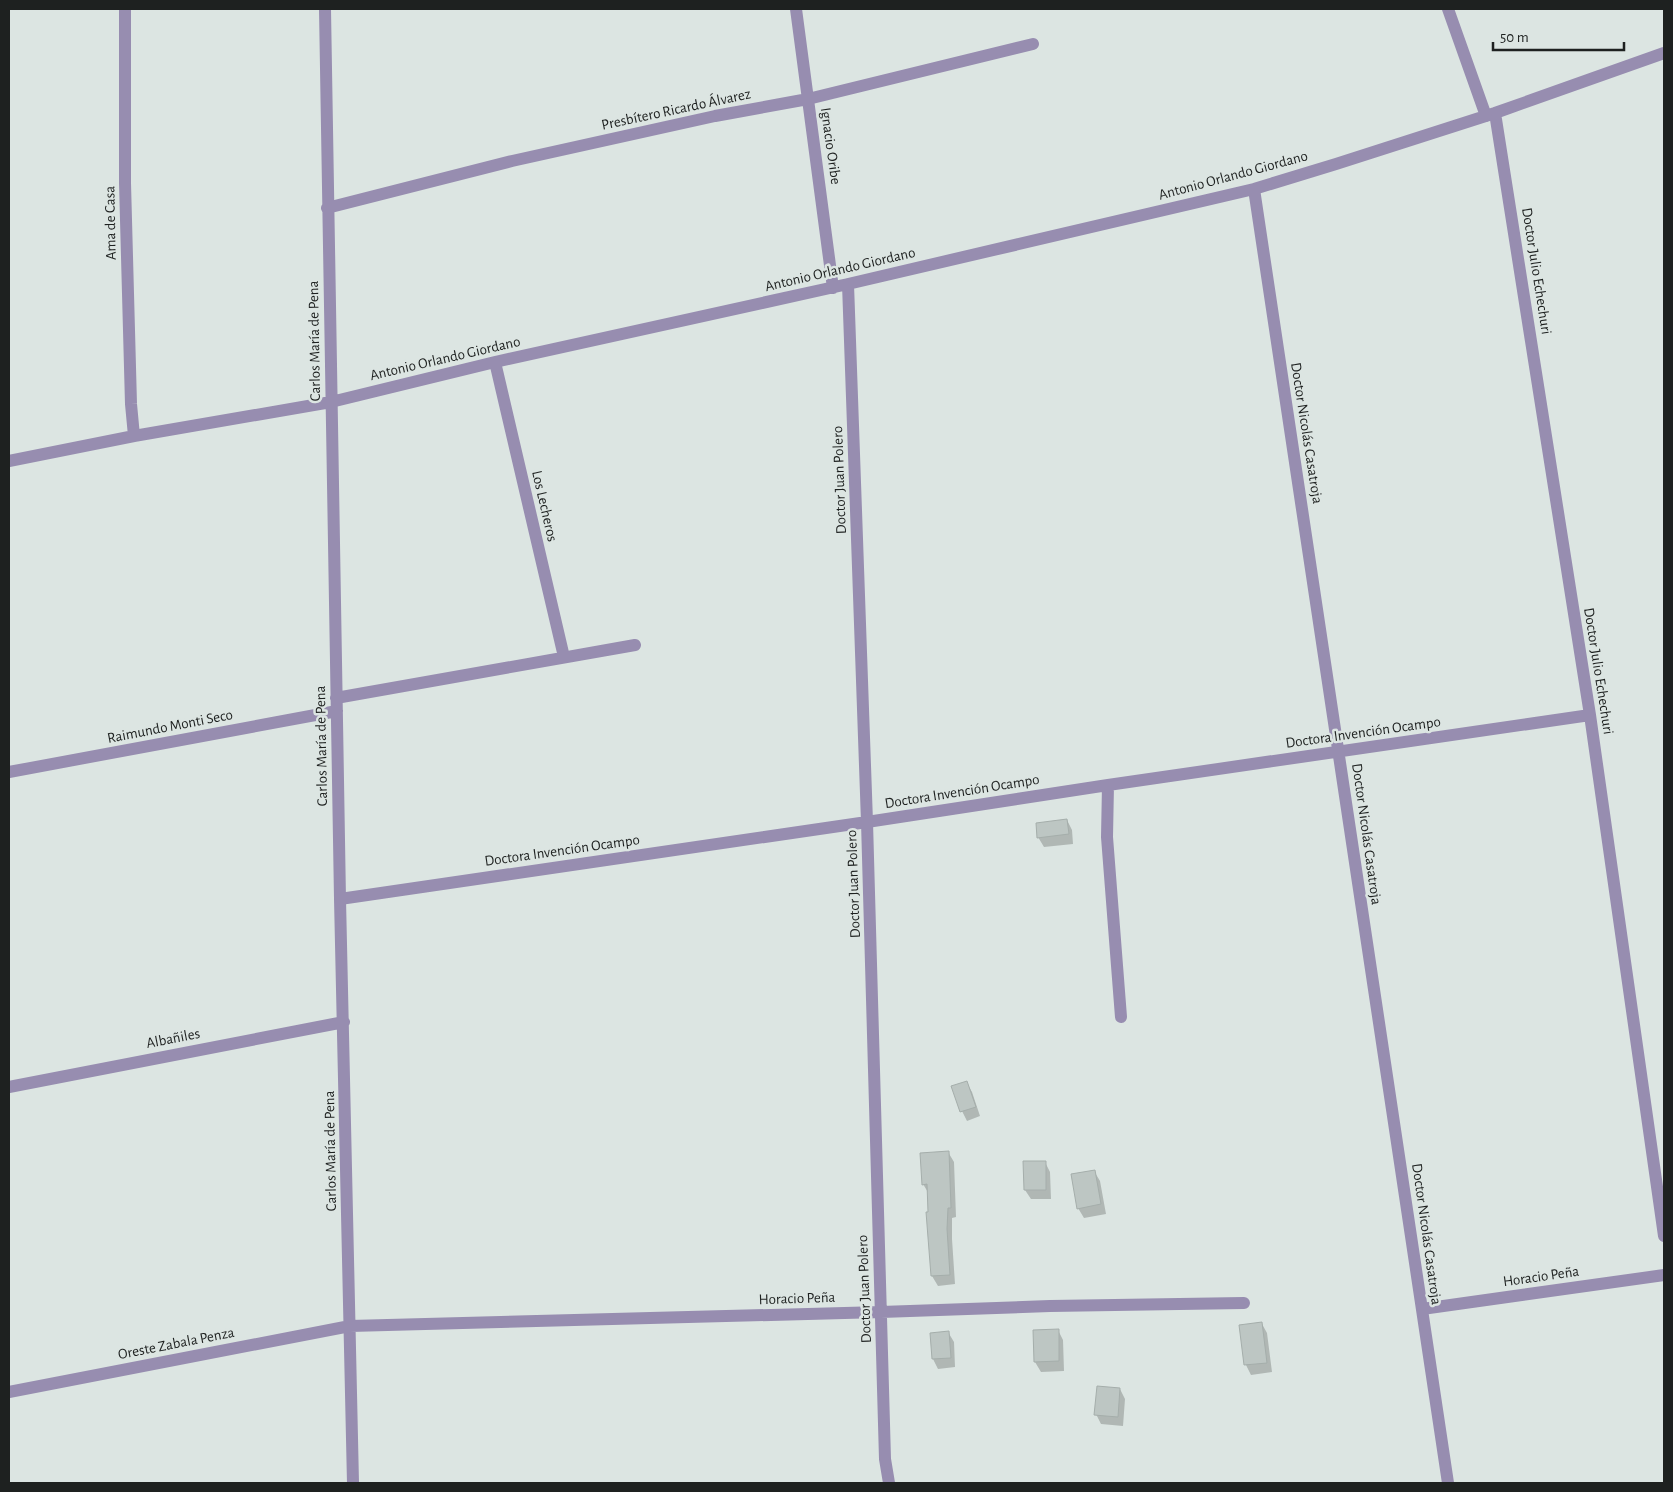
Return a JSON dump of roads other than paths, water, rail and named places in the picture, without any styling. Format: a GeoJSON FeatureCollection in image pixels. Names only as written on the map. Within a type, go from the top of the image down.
{"type":"FeatureCollection","features":[{"type":"Feature","properties":{"kind":"street","name":"Ama de Casa"},"geometry":{"type":"LineString","coordinates":[[125,9],[126,211],[131,404],[134,436]]}},
{"type":"Feature","properties":{"kind":"street","name":"Carlos María de Pena"},"geometry":{"type":"LineString","coordinates":[[325,9],[336,698],[353,1483]]}},
{"type":"Feature","properties":{"kind":"street","name":"Ignacio Oribe"},"geometry":{"type":"LineString","coordinates":[[796,9],[833,288]]}},
{"type":"Feature","properties":{"kind":"street","name":"Doctor Julio Echechuri"},"geometry":{"type":"LineString","coordinates":[[1448,9],[1490,114],[1590,715],[1664,1236]]}},
{"type":"Feature","properties":{"kind":"street","name":"Presbítero Ricardo Álvarez"},"geometry":{"type":"LineString","coordinates":[[327,208],[512,161],[715,116],[808,99],[1033,44]]}},
{"type":"Feature","properties":{"kind":"street","name":"Antonio Orlando Giordano"},"geometry":{"type":"LineString","coordinates":[[9,461],[134,436],[331,402],[495,362],[833,288],[1254,189],[1490,114],[1664,53]]}},
{"type":"Feature","properties":{"kind":"street","name":"Doctor Nicolás Casatroja"},"geometry":{"type":"LineString","coordinates":[[1254,189],[1448,1483]]}},
{"type":"Feature","properties":{"kind":"street","name":"Doctor Juan Polero"},"geometry":{"type":"LineString","coordinates":[[848,284],[867,822],[885,1459],[889,1483]]}},
{"type":"Feature","properties":{"kind":"street","name":"Los Lecheros"},"geometry":{"type":"LineString","coordinates":[[495,362],[564,657]]}},
{"type":"Feature","properties":{"kind":"street"},"geometry":{"type":"LineString","coordinates":[[336,698],[635,645]]}},
{"type":"Feature","properties":{"kind":"street","name":"Raimundo Monti Seco"},"geometry":{"type":"LineString","coordinates":[[9,772],[337,711]]}},
{"type":"Feature","properties":{"kind":"street","name":"Doctora Invención Ocampo"},"geometry":{"type":"LineString","coordinates":[[340,899],[1590,715]]}},
{"type":"Feature","properties":{"kind":"street"},"geometry":{"type":"LineString","coordinates":[[1108,785],[1106,837],[1121,1017]]}},
{"type":"Feature","properties":{"kind":"street","name":"Albañiles"},"geometry":{"type":"LineString","coordinates":[[9,1087],[344,1022]]}},
{"type":"Feature","properties":{"kind":"street","name":"Horacio Peña"},"geometry":{"type":"LineString","coordinates":[[1422,1309],[1664,1275]]}},
{"type":"Feature","properties":{"kind":"street","name":"Horacio Peña"},"geometry":{"type":"LineString","coordinates":[[350,1326],[1050,1306],[1244,1303]]}},
{"type":"Feature","properties":{"kind":"street","name":"Oreste Zabala Penza"},"geometry":{"type":"LineString","coordinates":[[9,1392],[350,1326]]}}]}
